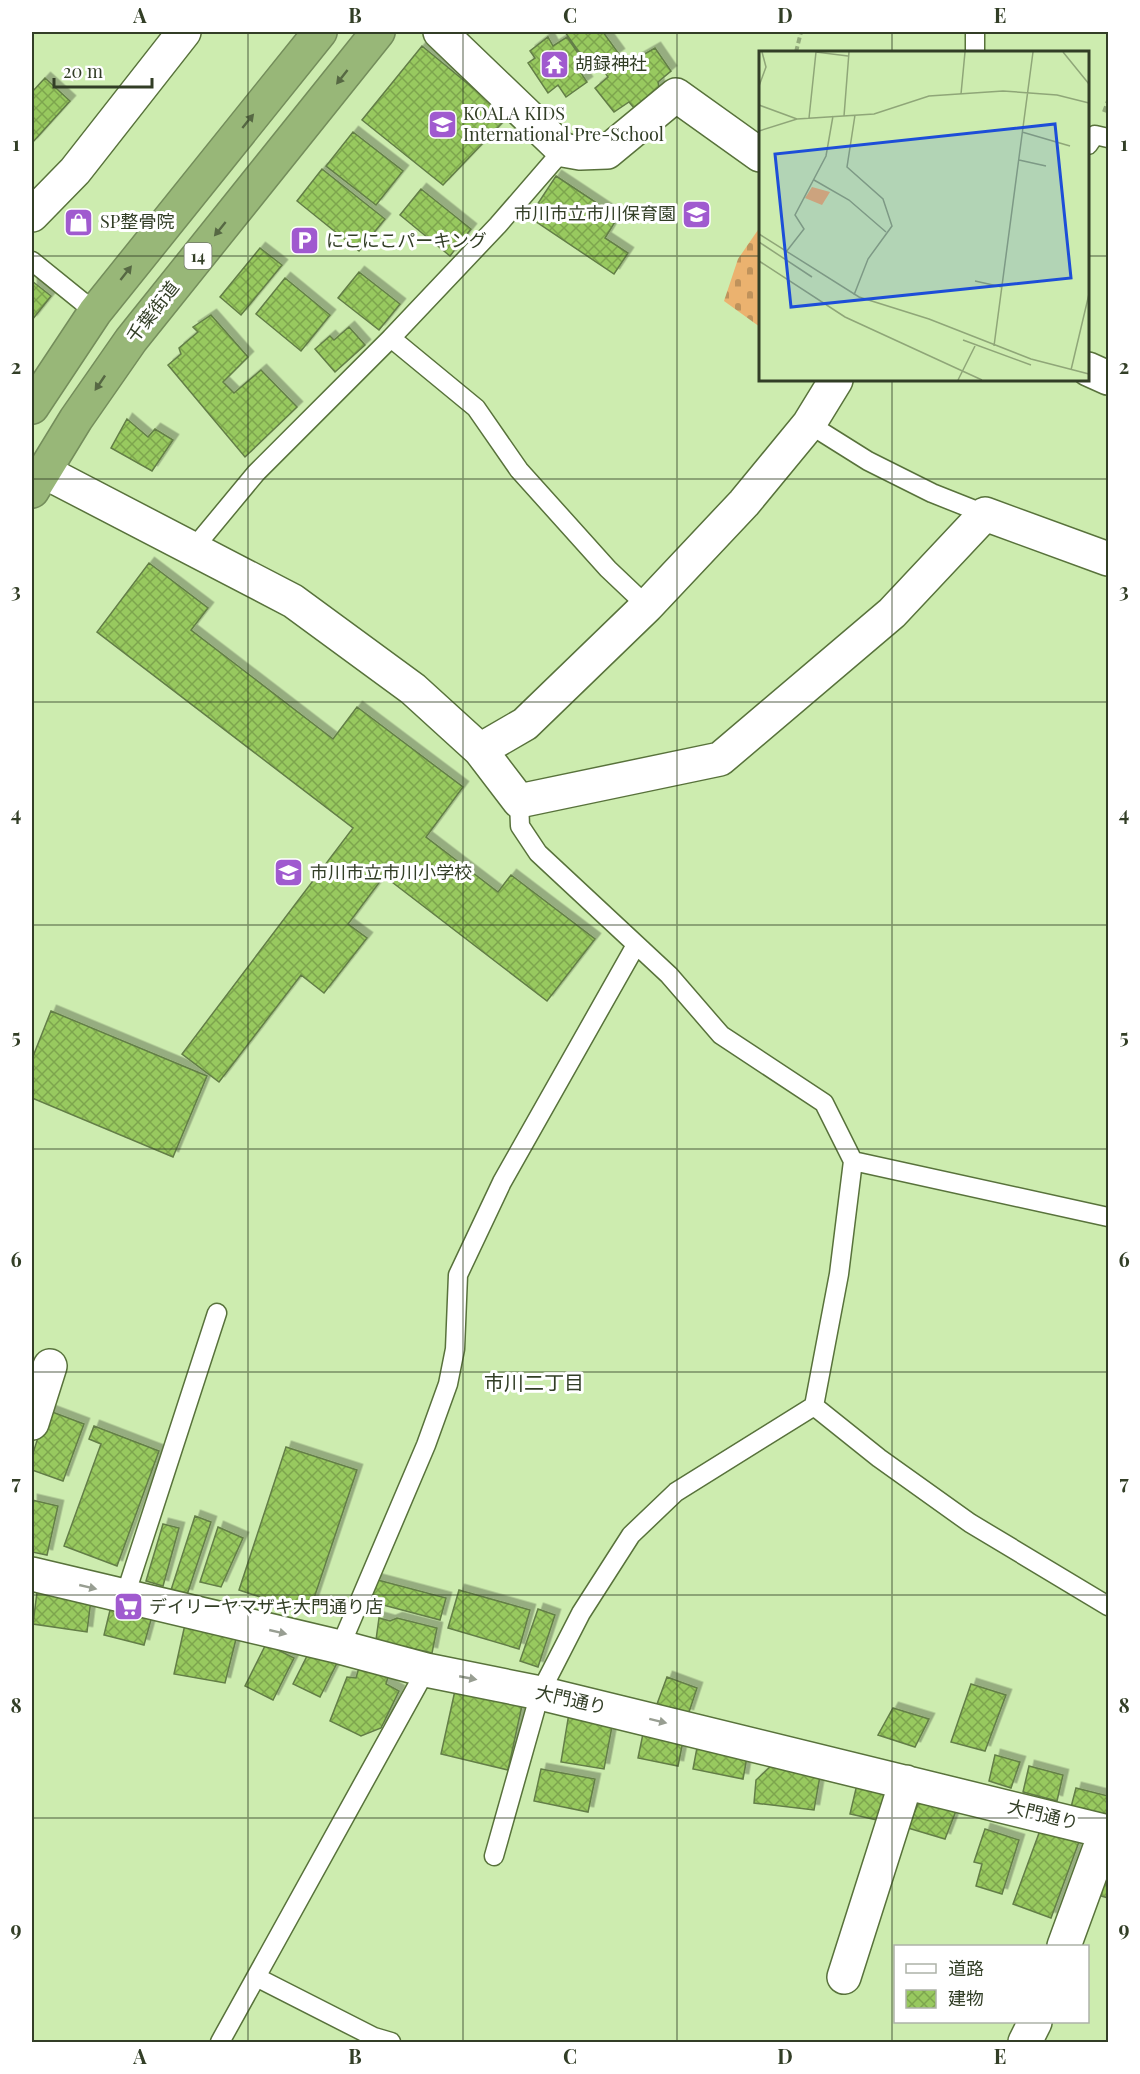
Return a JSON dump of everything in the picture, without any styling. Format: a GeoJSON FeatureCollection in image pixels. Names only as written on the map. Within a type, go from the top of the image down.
{"type":"FeatureCollection","features":[{"type":"Feature","properties":{"kind":"highway","name":"14"},"geometry":{"type":"LineString","coordinates":[[32,406],[95,312],[320,32]]}},
{"type":"Feature","properties":{"kind":"highway","name":"千葉街道"},"geometry":{"type":"LineString","coordinates":[[37,481],[76,419],[131,340],[378,32]]}},
{"type":"Feature","properties":{"kind":"street"},"geometry":{"type":"LineString","coordinates":[[32,215],[75,171],[184,32]]}},
{"type":"Feature","properties":{"kind":"street"},"geometry":{"type":"LineString","coordinates":[[440,32],[563,150],[580,153],[607,152],[676,95],[759,154]]}},
{"type":"Feature","properties":{"kind":"street"},"geometry":{"type":"LineString","coordinates":[[1089,369],[1108,378]]}},
{"type":"Feature","properties":{"kind":"street"},"geometry":{"type":"LineString","coordinates":[[480,750],[525,724],[647,606],[744,503],[808,424],[835,381]]}},
{"type":"Feature","properties":{"kind":"street"},"geometry":{"type":"LineString","coordinates":[[37,481],[193,549],[293,602],[413,689],[480,750],[519,801],[720,759],[892,613],[985,514],[1108,559]]}},
{"type":"Feature","properties":{"kind":"street"},"geometry":{"type":"LineString","coordinates":[[32,1423],[50,1366]]}},
{"type":"Feature","properties":{"kind":"street","name":"大門通り"},"geometry":{"type":"LineString","coordinates":[[32,1574],[340,1647],[426,1670],[540,1693],[1107,1831]]}},
{"type":"Feature","properties":{"kind":"street"},"geometry":{"type":"LineString","coordinates":[[844,1977],[906,1782]]}},
{"type":"Feature","properties":{"kind":"street"},"geometry":{"type":"LineString","coordinates":[[1065,1945],[1107,1831]]}},
{"type":"Feature","properties":{"kind":"street"},"geometry":{"type":"LineString","coordinates":[[1025,2043],[1035,2023]]}},
{"type":"Feature","properties":{"kind":"lane"},"geometry":{"type":"LineString","coordinates":[[975,32],[975,51]]}},
{"type":"Feature","properties":{"kind":"lane"},"geometry":{"type":"LineString","coordinates":[[1089,144],[1095,135],[1108,138]]}},
{"type":"Feature","properties":{"kind":"lane"},"geometry":{"type":"LineString","coordinates":[[193,549],[256,473],[391,338],[498,225],[563,150]]}},
{"type":"Feature","properties":{"kind":"lane"},"geometry":{"type":"LineString","coordinates":[[32,261],[95,312]]}},
{"type":"Feature","properties":{"kind":"lane"},"geometry":{"type":"LineString","coordinates":[[391,338],[476,408],[519,470],[608,569],[647,606]]}},
{"type":"Feature","properties":{"kind":"lane"},"geometry":{"type":"LineString","coordinates":[[808,424],[868,461],[932,493],[985,514]]}},
{"type":"Feature","properties":{"kind":"lane"},"geometry":{"type":"LineString","coordinates":[[494,1856],[540,1693],[581,1613],[631,1535],[676,1492],[814,1406],[839,1274],[853,1161],[824,1103],[721,1035],[669,975],[538,853],[520,826],[519,801]]}},
{"type":"Feature","properties":{"kind":"lane"},"geometry":{"type":"LineString","coordinates":[[340,1647],[426,1445],[448,1384],[455,1349],[458,1275],[502,1182],[636,945]]}},
{"type":"Feature","properties":{"kind":"lane"},"geometry":{"type":"LineString","coordinates":[[853,1161],[1108,1217]]}},
{"type":"Feature","properties":{"kind":"lane"},"geometry":{"type":"LineString","coordinates":[[125,1596],[217,1313]]}},
{"type":"Feature","properties":{"kind":"lane"},"geometry":{"type":"LineString","coordinates":[[814,1406],[879,1458],[970,1523],[1108,1606]]}},
{"type":"Feature","properties":{"kind":"lane"},"geometry":{"type":"LineString","coordinates":[[220,2043],[426,1670]]}},
{"type":"Feature","properties":{"kind":"lane"},"geometry":{"type":"LineString","coordinates":[[256,1977],[374,2037],[391,2043]]}},
{"type":"Feature","properties":{"kind":"path"},"geometry":{"type":"LineString","coordinates":[[796,51],[801,32]]}},
{"type":"Feature","properties":{"kind":"green space"},"geometry":{"type":"Polygon","coordinates":[[[759,228],[759,326],[724,301],[738,259],[759,228]]]}},
{"type":"Feature","properties":{"kind":"building"},"geometry":{"type":"Polygon","coordinates":[[[565,32],[603,32],[619,54],[593,72],[565,32]]]}},
{"type":"Feature","properties":{"kind":"building"},"geometry":{"type":"Polygon","coordinates":[[[548,37],[553,46],[567,37],[584,62],[577,67],[587,82],[566,97],[558,85],[548,93],[528,63],[535,58],[530,51],[548,37]]]}},
{"type":"Feature","properties":{"kind":"building"},"geometry":{"type":"Polygon","coordinates":[[[422,46],[496,107],[502,123],[443,185],[362,120],[422,46]]]}},
{"type":"Feature","properties":{"kind":"building"},"geometry":{"type":"Polygon","coordinates":[[[655,48],[671,71],[658,82],[659,87],[634,108],[629,102],[614,112],[595,88],[608,77],[606,74],[620,64],[622,67],[655,48]]]}},
{"type":"Feature","properties":{"kind":"building"},"geometry":{"type":"Polygon","coordinates":[[[45,78],[70,101],[32,143],[32,92],[45,78]]]}},
{"type":"Feature","properties":{"kind":"building"},"geometry":{"type":"Polygon","coordinates":[[[353,132],[403,171],[376,205],[326,166],[353,132]]]}},
{"type":"Feature","properties":{"kind":"building"},"geometry":{"type":"Polygon","coordinates":[[[322,169],[385,219],[359,251],[297,201],[322,169]]]}},
{"type":"Feature","properties":{"kind":"building"},"geometry":{"type":"Polygon","coordinates":[[[556,176],[618,217],[605,238],[628,253],[614,274],[529,217],[556,176]]]}},
{"type":"Feature","properties":{"kind":"building"},"geometry":{"type":"Polygon","coordinates":[[[421,189],[471,229],[450,256],[400,215],[421,189]]]}},
{"type":"Feature","properties":{"kind":"building"},"geometry":{"type":"Polygon","coordinates":[[[260,248],[282,265],[241,315],[220,297],[260,248]]]}},
{"type":"Feature","properties":{"kind":"building"},"geometry":{"type":"Polygon","coordinates":[[[359,272],[400,304],[379,330],[338,298],[359,272]]]}},
{"type":"Feature","properties":{"kind":"building"},"geometry":{"type":"Polygon","coordinates":[[[285,278],[330,315],[301,351],[256,314],[285,278]]]}},
{"type":"Feature","properties":{"kind":"building"},"geometry":{"type":"Polygon","coordinates":[[[32,281],[51,296],[32,320],[32,281]]]}},
{"type":"Feature","properties":{"kind":"building"},"geometry":{"type":"Polygon","coordinates":[[[211,315],[248,357],[223,382],[234,393],[261,370],[297,407],[245,457],[168,365],[181,354],[179,348],[198,332],[193,327],[211,315]]]}},
{"type":"Feature","properties":{"kind":"building"},"geometry":{"type":"Polygon","coordinates":[[[349,327],[365,345],[335,372],[315,349],[330,336],[334,340],[349,327]]]}},
{"type":"Feature","properties":{"kind":"building"},"geometry":{"type":"Polygon","coordinates":[[[127,419],[148,437],[155,429],[173,440],[152,471],[111,448],[127,419]]]}},
{"type":"Feature","properties":{"kind":"building"},"geometry":{"type":"Polygon","coordinates":[[[149,563],[208,608],[191,630],[333,739],[357,707],[463,787],[426,837],[498,892],[511,875],[595,939],[547,1001],[384,876],[348,924],[367,938],[324,993],[301,975],[219,1082],[182,1054],[353,828],[97,632],[149,563]]]}},
{"type":"Feature","properties":{"kind":"building"},"geometry":{"type":"Polygon","coordinates":[[[51,1011],[207,1076],[173,1157],[32,1098],[32,1059],[51,1011]]]}},
{"type":"Feature","properties":{"kind":"building"},"geometry":{"type":"Polygon","coordinates":[[[47,1410],[84,1424],[63,1481],[32,1470],[32,1456],[47,1410]]]}},
{"type":"Feature","properties":{"kind":"building"},"geometry":{"type":"Polygon","coordinates":[[[94,1426],[159,1451],[117,1566],[64,1546],[101,1444],[89,1439],[94,1426]]]}},
{"type":"Feature","properties":{"kind":"building"},"geometry":{"type":"Polygon","coordinates":[[[286,1447],[357,1470],[309,1613],[239,1590],[286,1447]]]}},
{"type":"Feature","properties":{"kind":"building"},"geometry":{"type":"Polygon","coordinates":[[[32,1500],[58,1506],[47,1555],[32,1552],[32,1500]]]}},
{"type":"Feature","properties":{"kind":"building"},"geometry":{"type":"Polygon","coordinates":[[[195,1516],[211,1522],[187,1595],[171,1590],[195,1516]]]}},
{"type":"Feature","properties":{"kind":"building"},"geometry":{"type":"Polygon","coordinates":[[[163,1524],[179,1528],[163,1586],[146,1581],[163,1524]]]}},
{"type":"Feature","properties":{"kind":"building"},"geometry":{"type":"Polygon","coordinates":[[[218,1527],[243,1538],[221,1587],[200,1582],[218,1527]]]}},
{"type":"Feature","properties":{"kind":"building"},"geometry":{"type":"Polygon","coordinates":[[[374,1579],[446,1598],[440,1620],[368,1601],[374,1579]]]}},
{"type":"Feature","properties":{"kind":"building"},"geometry":{"type":"Polygon","coordinates":[[[38,1584],[92,1591],[87,1632],[33,1624],[38,1584]]]}},
{"type":"Feature","properties":{"kind":"building"},"geometry":{"type":"Polygon","coordinates":[[[459,1590],[530,1610],[519,1649],[448,1628],[459,1590]]]}},
{"type":"Feature","properties":{"kind":"building"},"geometry":{"type":"Polygon","coordinates":[[[113,1598],[154,1609],[144,1645],[104,1635],[113,1598]]]}},
{"type":"Feature","properties":{"kind":"building"},"geometry":{"type":"Polygon","coordinates":[[[538,1609],[555,1615],[538,1667],[520,1661],[538,1609]]]}},
{"type":"Feature","properties":{"kind":"building"},"geometry":{"type":"Polygon","coordinates":[[[379,1618],[390,1621],[397,1618],[437,1628],[432,1653],[376,1640],[379,1618]]]}},
{"type":"Feature","properties":{"kind":"building"},"geometry":{"type":"Polygon","coordinates":[[[186,1620],[238,1631],[225,1683],[174,1674],[186,1620]]]}},
{"type":"Feature","properties":{"kind":"building"},"geometry":{"type":"Polygon","coordinates":[[[266,1644],[294,1658],[273,1700],[245,1686],[266,1644]]]}},
{"type":"Feature","properties":{"kind":"building"},"geometry":{"type":"Polygon","coordinates":[[[310,1650],[337,1663],[320,1697],[293,1684],[310,1650]]]}},
{"type":"Feature","properties":{"kind":"building"},"geometry":{"type":"Polygon","coordinates":[[[360,1664],[390,1670],[386,1684],[399,1691],[381,1728],[361,1736],[330,1721],[347,1677],[356,1678],[360,1664]]]}},
{"type":"Feature","properties":{"kind":"building"},"geometry":{"type":"Polygon","coordinates":[[[667,1677],[697,1688],[688,1715],[657,1704],[667,1677]]]}},
{"type":"Feature","properties":{"kind":"building"},"geometry":{"type":"Polygon","coordinates":[[[971,1684],[1006,1695],[985,1751],[951,1742],[971,1684]]]}},
{"type":"Feature","properties":{"kind":"building"},"geometry":{"type":"Polygon","coordinates":[[[456,1686],[523,1701],[508,1770],[441,1754],[456,1686]]]}},
{"type":"Feature","properties":{"kind":"building"},"geometry":{"type":"Polygon","coordinates":[[[893,1708],[929,1719],[915,1747],[878,1735],[893,1708]]]}},
{"type":"Feature","properties":{"kind":"building"},"geometry":{"type":"Polygon","coordinates":[[[569,1713],[613,1721],[604,1769],[561,1762],[569,1713]]]}},
{"type":"Feature","properties":{"kind":"building"},"geometry":{"type":"Polygon","coordinates":[[[645,1724],[685,1731],[678,1766],[638,1758],[645,1724]]]}},
{"type":"Feature","properties":{"kind":"building"},"geometry":{"type":"Polygon","coordinates":[[[699,1737],[749,1746],[743,1779],[693,1769],[699,1737]]]}},
{"type":"Feature","properties":{"kind":"building"},"geometry":{"type":"Polygon","coordinates":[[[995,1755],[1020,1762],[1011,1788],[989,1781],[995,1755]]]}},
{"type":"Feature","properties":{"kind":"building"},"geometry":{"type":"Polygon","coordinates":[[[772,1765],[820,1776],[814,1810],[754,1803],[756,1780],[772,1765]]]}},
{"type":"Feature","properties":{"kind":"building"},"geometry":{"type":"Polygon","coordinates":[[[1029,1766],[1063,1775],[1057,1801],[1023,1792],[1029,1766]]]}},
{"type":"Feature","properties":{"kind":"building"},"geometry":{"type":"Polygon","coordinates":[[[541,1769],[595,1779],[588,1812],[534,1801],[541,1769]]]}},
{"type":"Feature","properties":{"kind":"building"},"geometry":{"type":"Polygon","coordinates":[[[859,1776],[893,1785],[886,1822],[850,1814],[859,1776]]]}},
{"type":"Feature","properties":{"kind":"building"},"geometry":{"type":"Polygon","coordinates":[[[1076,1788],[1108,1796],[1108,1820],[1070,1811],[1076,1788]]]}},
{"type":"Feature","properties":{"kind":"building"},"geometry":{"type":"Polygon","coordinates":[[[921,1797],[959,1803],[945,1839],[908,1828],[921,1797]]]}},
{"type":"Feature","properties":{"kind":"building"},"geometry":{"type":"Polygon","coordinates":[[[1042,1825],[1080,1839],[1051,1918],[1013,1904],[1042,1825]]]}},
{"type":"Feature","properties":{"kind":"building"},"geometry":{"type":"Polygon","coordinates":[[[985,1829],[1019,1840],[1002,1894],[976,1886],[982,1864],[974,1862],[985,1829]]]}},
{"type":"Feature","properties":{"kind":"building"},"geometry":{"type":"Polygon","coordinates":[[[1108,1868],[1108,1898],[1101,1896],[1108,1868]]]}},
{"type":"Feature","properties":{"kind":"place","name":"胡録神社"},"geometry":{"type":"Point","coordinates":[554,64]}},
{"type":"Feature","properties":{"kind":"place","name":"KOALA KIDS International Pre-School"},"geometry":{"type":"Point","coordinates":[442,124]}},
{"type":"Feature","properties":{"kind":"place","name":"市川市立市川保育園"},"geometry":{"type":"Point","coordinates":[697,214]}},
{"type":"Feature","properties":{"kind":"place","name":"SP整骨院"},"geometry":{"type":"Point","coordinates":[79,222]}},
{"type":"Feature","properties":{"kind":"place","name":"にこにこパーキング"},"geometry":{"type":"Point","coordinates":[305,241]}},
{"type":"Feature","properties":{"kind":"place","name":"市川市立市川小学校"},"geometry":{"type":"Point","coordinates":[289,873]}},
{"type":"Feature","properties":{"kind":"place","name":"デイリーヤマザキ大門通り店"},"geometry":{"type":"Point","coordinates":[128,1607]}},
{"type":"Feature","properties":{"kind":"district","name":"市川二丁目"},"geometry":{"type":"Point","coordinates":[534,1383]}}]}
